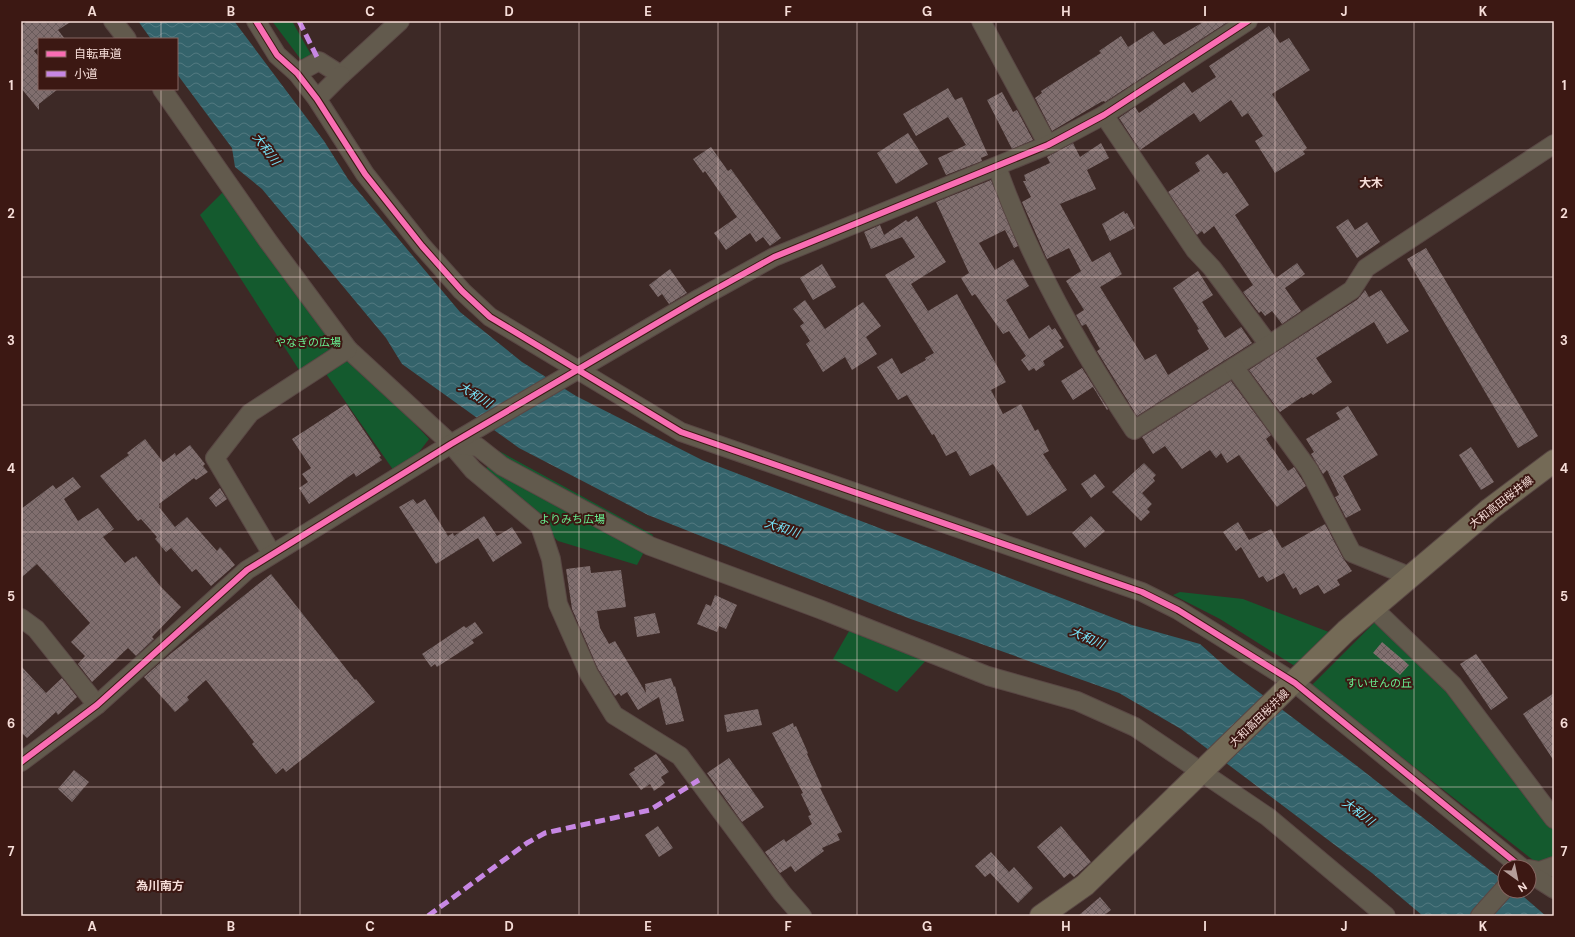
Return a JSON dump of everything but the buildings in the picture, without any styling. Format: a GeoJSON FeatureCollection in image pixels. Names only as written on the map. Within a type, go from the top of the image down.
{"type":"FeatureCollection","features":[{"type":"Feature","properties":{"kind":"main road","name":"大和高田桜井線"},"geometry":{"type":"LineString","coordinates":[[1041,916],[1085,886],[1206,770],[1346,631],[1409,576],[1490,509],[1554,461]]}},
{"type":"Feature","properties":{"kind":"street"},"geometry":{"type":"LineString","coordinates":[[113,21],[126,38]]}},
{"type":"Feature","properties":{"kind":"street"},"geometry":{"type":"LineString","coordinates":[[256,21],[277,55],[297,73],[317,99],[366,174],[422,246],[462,291],[490,317],[576,372],[681,432],[1142,592],[1178,610],[1291,686],[1511,859]]}},
{"type":"Feature","properties":{"kind":"street"},"geometry":{"type":"LineString","coordinates":[[317,99],[400,21]]}},
{"type":"Feature","properties":{"kind":"street"},"geometry":{"type":"LineString","coordinates":[[980,21],[1048,145]]}},
{"type":"Feature","properties":{"kind":"street"},"geometry":{"type":"LineString","coordinates":[[21,762],[97,705],[247,570],[334,518],[458,440],[700,298],[774,257],[1048,145],[1104,115],[1248,21]]}},
{"type":"Feature","properties":{"kind":"street"},"geometry":{"type":"LineString","coordinates":[[297,73],[319,61],[341,75]]}},
{"type":"Feature","properties":{"kind":"street"},"geometry":{"type":"LineString","coordinates":[[163,90],[268,241],[348,349],[458,440],[478,447],[502,466],[650,546],[822,610],[988,676],[1077,701],[1135,728],[1206,770],[1268,817],[1386,916]]}},
{"type":"Feature","properties":{"kind":"street"},"geometry":{"type":"LineString","coordinates":[[1104,115],[1195,250],[1212,268],[1269,345]]}},
{"type":"Feature","properties":{"kind":"street"},"geometry":{"type":"LineString","coordinates":[[997,167],[1031,250],[1055,301],[1110,394],[1134,430],[1269,345],[1352,290],[1366,268],[1554,144]]}},
{"type":"Feature","properties":{"kind":"street"},"geometry":{"type":"LineString","coordinates":[[272,554],[214,458],[250,413],[348,349]]}},
{"type":"Feature","properties":{"kind":"street"},"geometry":{"type":"LineString","coordinates":[[1234,367],[1309,470],[1352,553],[1409,576]]}},
{"type":"Feature","properties":{"kind":"street"},"geometry":{"type":"LineString","coordinates":[[458,440],[473,470],[540,526],[551,559],[558,604],[589,674],[614,715],[680,756],[782,893],[802,916]]}},
{"type":"Feature","properties":{"kind":"street"},"geometry":{"type":"LineString","coordinates":[[1373,608],[1453,685],[1554,819]]}},
{"type":"Feature","properties":{"kind":"street"},"geometry":{"type":"LineString","coordinates":[[21,618],[36,629],[97,705]]}},
{"type":"Feature","properties":{"kind":"street"},"geometry":{"type":"LineString","coordinates":[[1537,870],[1540,871],[1554,866]]}},
{"type":"Feature","properties":{"kind":"street"},"geometry":{"type":"LineString","coordinates":[[1537,877],[1554,889]]}},
{"type":"Feature","properties":{"kind":"street"},"geometry":{"type":"LineString","coordinates":[[1480,916],[1497,897]]}},
{"type":"Feature","properties":{"kind":"green space"},"geometry":{"type":"Polygon","coordinates":[[[272,21],[292,21],[314,60],[305,65],[272,21]]]}},
{"type":"Feature","properties":{"kind":"green space","name":"やなぎの広場"},"geometry":{"type":"Polygon","coordinates":[[[225,190],[342,349],[301,373],[200,215],[225,190]]]}},
{"type":"Feature","properties":{"kind":"green space","name":"やなぎの広場"},"geometry":{"type":"Polygon","coordinates":[[[347,352],[429,439],[416,456],[394,471],[324,371],[347,352]]]}},
{"type":"Feature","properties":{"kind":"green space","name":"よりみち広場"},"geometry":{"type":"Polygon","coordinates":[[[499,451],[653,535],[637,565],[558,541],[485,475],[485,470],[499,451]]]}},
{"type":"Feature","properties":{"kind":"green space"},"geometry":{"type":"Polygon","coordinates":[[[1180,592],[1243,599],[1334,634],[1298,668],[1220,619],[1173,595],[1180,592]]]}},
{"type":"Feature","properties":{"kind":"green space","name":"すいせんの丘"},"geometry":{"type":"Polygon","coordinates":[[[1376,621],[1450,689],[1554,821],[1554,857],[1538,864],[1537,859],[1532,859],[1311,686],[1376,621]]]}},
{"type":"Feature","properties":{"kind":"green space"},"geometry":{"type":"Polygon","coordinates":[[[852,626],[930,656],[897,692],[833,659],[852,626]]]}},
{"type":"Feature","properties":{"kind":"water","name":"大和川"},"geometry":{"type":"Polygon","coordinates":[[[138,21],[234,21],[324,141],[348,179],[460,312],[522,362],[576,396],[702,460],[1132,625],[1200,644],[1228,669],[1357,766],[1497,876],[1497,899],[1526,899],[1546,916],[1423,916],[1372,873],[1181,729],[1119,693],[908,618],[648,515],[519,448],[402,364],[386,338],[262,189],[235,167],[232,148],[178,75],[178,38],[150,38],[138,21]]]}},
{"type":"Feature","properties":{"kind":"marked path"},"geometry":{"type":"LineString","coordinates":[[299,21],[319,61]]}},
{"type":"Feature","properties":{"kind":"marked path"},"geometry":{"type":"LineString","coordinates":[[428,916],[527,843],[545,833],[650,810],[699,780]]}},
{"type":"Feature","properties":{"kind":"cycle path"},"geometry":{"type":"LineString","coordinates":[[256,21],[277,55],[297,73],[317,99],[365,174],[422,246],[462,291],[490,317],[681,432],[1142,592],[1178,610],[1295,683],[1511,859]]}},
{"type":"Feature","properties":{"kind":"cycle path"},"geometry":{"type":"LineString","coordinates":[[21,762],[97,705],[247,570],[451,444],[700,298],[774,257],[1048,145],[1104,115],[1248,21]]}},
{"type":"Feature","properties":{"kind":"district","name":"大木"},"geometry":{"type":"Point","coordinates":[1371,183]}},
{"type":"Feature","properties":{"kind":"district","name":"為川南方"},"geometry":{"type":"Point","coordinates":[160,886]}}]}
